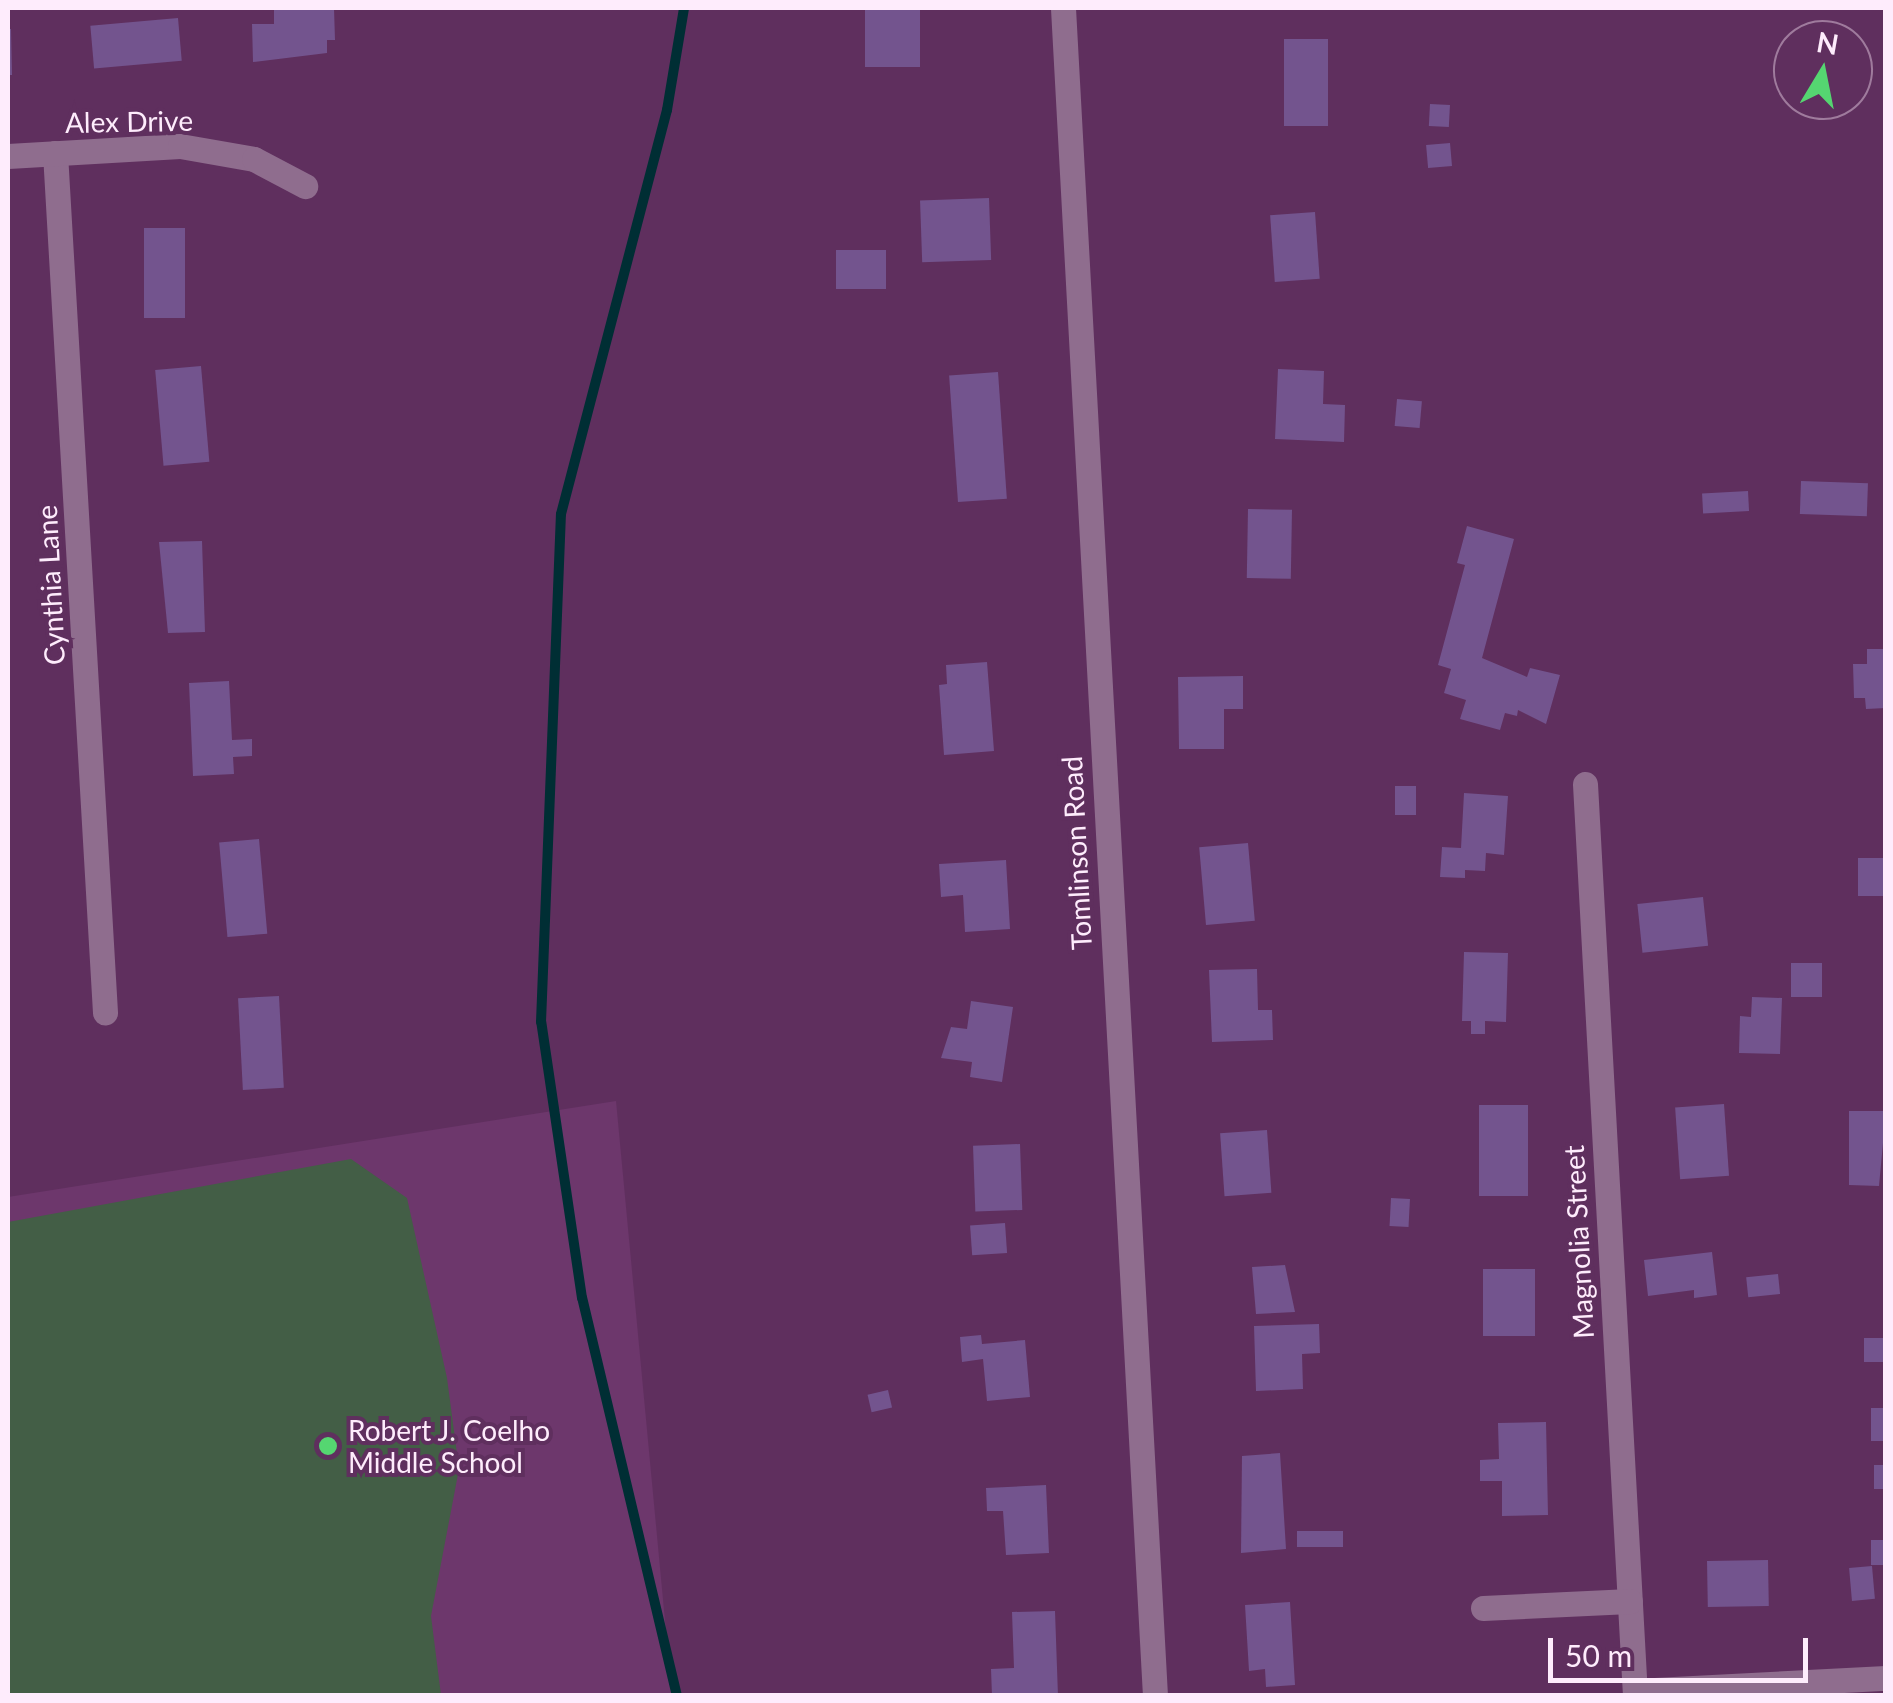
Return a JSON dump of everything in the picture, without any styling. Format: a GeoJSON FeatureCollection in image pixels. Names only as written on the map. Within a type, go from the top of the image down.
{"type":"FeatureCollection","features":[{"type":"Feature","properties":{"kind":"street","name":"Tomlinson Road"},"geometry":{"type":"LineString","coordinates":[[1063,8],[1154,1696]]}},
{"type":"Feature","properties":{"kind":"street","name":"Alex Drive"},"geometry":{"type":"LineString","coordinates":[[8,156],[199,148],[254,159],[305,186]]}},
{"type":"Feature","properties":{"kind":"street","name":"Cynthia Lane"},"geometry":{"type":"LineString","coordinates":[[55,153],[105,1014]]}},
{"type":"Feature","properties":{"kind":"street","name":"Magnolia Street"},"geometry":{"type":"LineString","coordinates":[[1584,784],[1635,1693]]}},
{"type":"Feature","properties":{"kind":"street"},"geometry":{"type":"LineString","coordinates":[[1483,1608],[1630,1601]]}},
{"type":"Feature","properties":{"kind":"street"},"geometry":{"type":"LineString","coordinates":[[1635,1693],[1886,1678]]}},
{"type":"Feature","properties":{"kind":"shaded area","name":"Robert J. Coelho Middle School"},"geometry":{"type":"Polygon","coordinates":[[[616,1101],[672,1695],[8,1696],[8,1197],[616,1101]]]}},
{"type":"Feature","properties":{"kind":"green space","name":"Robert J. Coelho Middle School"},"geometry":{"type":"Polygon","coordinates":[[[351,1159],[407,1198],[447,1378],[459,1469],[431,1616],[441,1695],[8,1695],[8,1222],[351,1159]]]}},
{"type":"Feature","properties":{"kind":"building"},"geometry":{"type":"Polygon","coordinates":[[[274,8],[334,8],[335,40],[327,40],[327,53],[253,62],[252,24],[274,24],[274,8]]]}},
{"type":"Feature","properties":{"kind":"building"},"geometry":{"type":"Polygon","coordinates":[[[865,8],[920,8],[920,67],[865,67],[865,8]]]}},
{"type":"Feature","properties":{"kind":"building"},"geometry":{"type":"Polygon","coordinates":[[[178,18],[182,61],[94,69],[90,26],[178,18]]]}},
{"type":"Feature","properties":{"kind":"building"},"geometry":{"type":"Polygon","coordinates":[[[11,29],[12,75],[8,75],[11,29]]]}},
{"type":"Feature","properties":{"kind":"building"},"geometry":{"type":"Polygon","coordinates":[[[1284,39],[1328,39],[1328,126],[1284,126],[1284,39]]]}},
{"type":"Feature","properties":{"kind":"building"},"geometry":{"type":"Polygon","coordinates":[[[1430,104],[1450,105],[1449,127],[1429,126],[1430,104]]]}},
{"type":"Feature","properties":{"kind":"building"},"geometry":{"type":"Polygon","coordinates":[[[1450,143],[1452,166],[1428,168],[1426,145],[1450,143]]]}},
{"type":"Feature","properties":{"kind":"building"},"geometry":{"type":"Polygon","coordinates":[[[989,198],[991,260],[922,262],[920,200],[989,198]]]}},
{"type":"Feature","properties":{"kind":"building"},"geometry":{"type":"Polygon","coordinates":[[[1315,212],[1320,279],[1275,282],[1270,215],[1315,212]]]}},
{"type":"Feature","properties":{"kind":"building"},"geometry":{"type":"Polygon","coordinates":[[[144,228],[185,228],[185,318],[144,318],[144,228]]]}},
{"type":"Feature","properties":{"kind":"building"},"geometry":{"type":"Polygon","coordinates":[[[836,250],[886,250],[886,289],[836,289],[836,250]]]}},
{"type":"Feature","properties":{"kind":"building"},"geometry":{"type":"Polygon","coordinates":[[[201,366],[209,462],[164,466],[155,370],[201,366]]]}},
{"type":"Feature","properties":{"kind":"building"},"geometry":{"type":"Polygon","coordinates":[[[1278,369],[1324,371],[1323,404],[1345,405],[1344,442],[1275,439],[1278,369]]]}},
{"type":"Feature","properties":{"kind":"building"},"geometry":{"type":"Polygon","coordinates":[[[998,372],[1007,499],[958,502],[949,375],[998,372]]]}},
{"type":"Feature","properties":{"kind":"building"},"geometry":{"type":"Polygon","coordinates":[[[1397,399],[1422,401],[1420,428],[1395,426],[1397,399]]]}},
{"type":"Feature","properties":{"kind":"building"},"geometry":{"type":"Polygon","coordinates":[[[1801,481],[1868,483],[1867,516],[1800,514],[1801,481]]]}},
{"type":"Feature","properties":{"kind":"building"},"geometry":{"type":"Polygon","coordinates":[[[1748,491],[1749,511],[1703,513],[1702,493],[1748,491]]]}},
{"type":"Feature","properties":{"kind":"building"},"geometry":{"type":"Polygon","coordinates":[[[1248,509],[1292,510],[1291,579],[1247,578],[1248,509]]]}},
{"type":"Feature","properties":{"kind":"building"},"geometry":{"type":"Polygon","coordinates":[[[1467,526],[1514,539],[1482,658],[1527,677],[1530,668],[1560,675],[1546,724],[1518,710],[1517,716],[1505,713],[1500,730],[1460,719],[1466,700],[1444,693],[1451,669],[1438,665],[1465,565],[1457,563],[1467,526]]]}},
{"type":"Feature","properties":{"kind":"building"},"geometry":{"type":"Polygon","coordinates":[[[202,541],[205,632],[168,633],[159,542],[202,541]]]}},
{"type":"Feature","properties":{"kind":"building"},"geometry":{"type":"Polygon","coordinates":[[[1867,649],[1886,649],[1886,708],[1866,709],[1865,698],[1854,698],[1853,664],[1867,664],[1867,649]]]}},
{"type":"Feature","properties":{"kind":"building"},"geometry":{"type":"Polygon","coordinates":[[[987,662],[994,751],[944,755],[939,685],[947,684],[946,665],[987,662]]]}},
{"type":"Feature","properties":{"kind":"building"},"geometry":{"type":"Polygon","coordinates":[[[1243,676],[1243,709],[1224,709],[1224,749],[1179,749],[1178,677],[1243,676]]]}},
{"type":"Feature","properties":{"kind":"building"},"geometry":{"type":"Polygon","coordinates":[[[229,681],[232,740],[252,739],[252,756],[233,757],[234,774],[193,776],[189,683],[229,681]]]}},
{"type":"Feature","properties":{"kind":"building"},"geometry":{"type":"Polygon","coordinates":[[[1395,786],[1416,786],[1416,815],[1395,815],[1395,786]]]}},
{"type":"Feature","properties":{"kind":"building"},"geometry":{"type":"Polygon","coordinates":[[[1464,793],[1508,796],[1504,855],[1486,853],[1485,871],[1465,870],[1465,878],[1440,877],[1442,847],[1461,848],[1464,793]]]}},
{"type":"Feature","properties":{"kind":"building"},"geometry":{"type":"Polygon","coordinates":[[[259,839],[267,934],[227,937],[219,842],[259,839]]]}},
{"type":"Feature","properties":{"kind":"building"},"geometry":{"type":"Polygon","coordinates":[[[1248,843],[1255,921],[1206,925],[1199,847],[1248,843]]]}},
{"type":"Feature","properties":{"kind":"building"},"geometry":{"type":"Polygon","coordinates":[[[1858,858],[1886,858],[1886,896],[1858,896],[1858,858]]]}},
{"type":"Feature","properties":{"kind":"building"},"geometry":{"type":"Polygon","coordinates":[[[1006,860],[1010,929],[965,932],[963,895],[941,897],[939,864],[1006,860]]]}},
{"type":"Feature","properties":{"kind":"building"},"geometry":{"type":"Polygon","coordinates":[[[1703,897],[1708,946],[1642,953],[1637,904],[1703,897]]]}},
{"type":"Feature","properties":{"kind":"building"},"geometry":{"type":"Polygon","coordinates":[[[1464,952],[1508,953],[1506,1022],[1485,1021],[1485,1034],[1471,1034],[1471,1021],[1462,1021],[1464,952]]]}},
{"type":"Feature","properties":{"kind":"building"},"geometry":{"type":"Polygon","coordinates":[[[1791,963],[1822,963],[1822,997],[1791,997],[1791,963]]]}},
{"type":"Feature","properties":{"kind":"building"},"geometry":{"type":"Polygon","coordinates":[[[1257,969],[1258,1010],[1272,1010],[1273,1040],[1212,1042],[1209,970],[1257,969]]]}},
{"type":"Feature","properties":{"kind":"building"},"geometry":{"type":"Polygon","coordinates":[[[279,996],[284,1088],[243,1090],[238,998],[279,996]]]}},
{"type":"Feature","properties":{"kind":"building"},"geometry":{"type":"Polygon","coordinates":[[[1752,997],[1782,998],[1780,1054],[1739,1053],[1740,1016],[1751,1017],[1752,997]]]}},
{"type":"Feature","properties":{"kind":"building"},"geometry":{"type":"Polygon","coordinates":[[[971,1001],[1013,1007],[1002,1082],[970,1077],[972,1062],[941,1058],[951,1027],[967,1029],[971,1001]]]}},
{"type":"Feature","properties":{"kind":"building"},"geometry":{"type":"Polygon","coordinates":[[[1724,1104],[1729,1176],[1680,1179],[1675,1107],[1724,1104]]]}},
{"type":"Feature","properties":{"kind":"building"},"geometry":{"type":"Polygon","coordinates":[[[1479,1105],[1528,1105],[1528,1196],[1479,1196],[1479,1105]]]}},
{"type":"Feature","properties":{"kind":"building"},"geometry":{"type":"Polygon","coordinates":[[[1849,1111],[1886,1111],[1879,1186],[1849,1185],[1849,1111]]]}},
{"type":"Feature","properties":{"kind":"building"},"geometry":{"type":"Polygon","coordinates":[[[1267,1130],[1271,1193],[1225,1196],[1220,1133],[1267,1130]]]}},
{"type":"Feature","properties":{"kind":"building"},"geometry":{"type":"Polygon","coordinates":[[[1020,1144],[1022,1210],[975,1212],[973,1146],[1020,1144]]]}},
{"type":"Feature","properties":{"kind":"building"},"geometry":{"type":"Polygon","coordinates":[[[1391,1198],[1410,1199],[1409,1227],[1390,1226],[1391,1198]]]}},
{"type":"Feature","properties":{"kind":"building"},"geometry":{"type":"Polygon","coordinates":[[[1005,1223],[1007,1253],[972,1255],[970,1225],[1005,1223]]]}},
{"type":"Feature","properties":{"kind":"building"},"geometry":{"type":"Polygon","coordinates":[[[1712,1252],[1717,1295],[1694,1298],[1694,1290],[1648,1296],[1644,1260],[1712,1252]]]}},
{"type":"Feature","properties":{"kind":"building"},"geometry":{"type":"Polygon","coordinates":[[[1285,1265],[1295,1312],[1256,1314],[1252,1267],[1285,1265]]]}},
{"type":"Feature","properties":{"kind":"building"},"geometry":{"type":"Polygon","coordinates":[[[1483,1269],[1535,1269],[1535,1336],[1483,1336],[1483,1269]]]}},
{"type":"Feature","properties":{"kind":"building"},"geometry":{"type":"Polygon","coordinates":[[[1778,1274],[1780,1294],[1748,1297],[1746,1277],[1778,1274]]]}},
{"type":"Feature","properties":{"kind":"building"},"geometry":{"type":"Polygon","coordinates":[[[1319,1324],[1320,1353],[1302,1354],[1303,1389],[1256,1391],[1254,1326],[1319,1324]]]}},
{"type":"Feature","properties":{"kind":"building"},"geometry":{"type":"Polygon","coordinates":[[[981,1335],[982,1344],[1025,1340],[1030,1397],[987,1401],[983,1359],[962,1362],[960,1337],[981,1335]]]}},
{"type":"Feature","properties":{"kind":"building"},"geometry":{"type":"Polygon","coordinates":[[[1864,1338],[1886,1338],[1886,1362],[1864,1362],[1864,1338]]]}},
{"type":"Feature","properties":{"kind":"building"},"geometry":{"type":"Polygon","coordinates":[[[888,1390],[892,1408],[872,1412],[868,1395],[888,1390]]]}},
{"type":"Feature","properties":{"kind":"building"},"geometry":{"type":"Polygon","coordinates":[[[1871,1408],[1886,1408],[1886,1441],[1871,1441],[1871,1408]]]}},
{"type":"Feature","properties":{"kind":"building"},"geometry":{"type":"Polygon","coordinates":[[[1546,1422],[1548,1515],[1502,1516],[1502,1481],[1480,1481],[1480,1460],[1499,1459],[1498,1423],[1546,1422]]]}},
{"type":"Feature","properties":{"kind":"building"},"geometry":{"type":"Polygon","coordinates":[[[1280,1453],[1286,1549],[1241,1553],[1242,1456],[1280,1453]]]}},
{"type":"Feature","properties":{"kind":"building"},"geometry":{"type":"Polygon","coordinates":[[[1874,1465],[1886,1465],[1886,1489],[1874,1489],[1874,1465]]]}},
{"type":"Feature","properties":{"kind":"building"},"geometry":{"type":"Polygon","coordinates":[[[1046,1485],[1049,1553],[1006,1555],[1003,1511],[987,1511],[986,1488],[1046,1485]]]}},
{"type":"Feature","properties":{"kind":"building"},"geometry":{"type":"Polygon","coordinates":[[[1297,1531],[1343,1531],[1343,1547],[1297,1547],[1297,1531]]]}},
{"type":"Feature","properties":{"kind":"building"},"geometry":{"type":"Polygon","coordinates":[[[1871,1540],[1886,1540],[1886,1565],[1871,1565],[1871,1540]]]}},
{"type":"Feature","properties":{"kind":"building"},"geometry":{"type":"Polygon","coordinates":[[[1768,1560],[1769,1606],[1708,1607],[1707,1561],[1768,1560]]]}},
{"type":"Feature","properties":{"kind":"building"},"geometry":{"type":"Polygon","coordinates":[[[1872,1566],[1875,1599],[1852,1601],[1849,1568],[1872,1566]]]}},
{"type":"Feature","properties":{"kind":"building"},"geometry":{"type":"Polygon","coordinates":[[[1290,1602],[1295,1685],[1266,1687],[1265,1669],[1249,1671],[1245,1605],[1290,1602]]]}},
{"type":"Feature","properties":{"kind":"building"},"geometry":{"type":"Polygon","coordinates":[[[1055,1611],[1058,1696],[992,1696],[991,1669],[1014,1668],[1012,1612],[1055,1611]]]}},
{"type":"Feature","properties":{"kind":"waterway"},"geometry":{"type":"LineString","coordinates":[[677,1696],[582,1298],[541,1022],[561,514],[667,110],[684,8]]}},
{"type":"Feature","properties":{"kind":"place","name":"Robert J. Coelho Middle School"},"geometry":{"type":"Point","coordinates":[328,1446]}}]}
